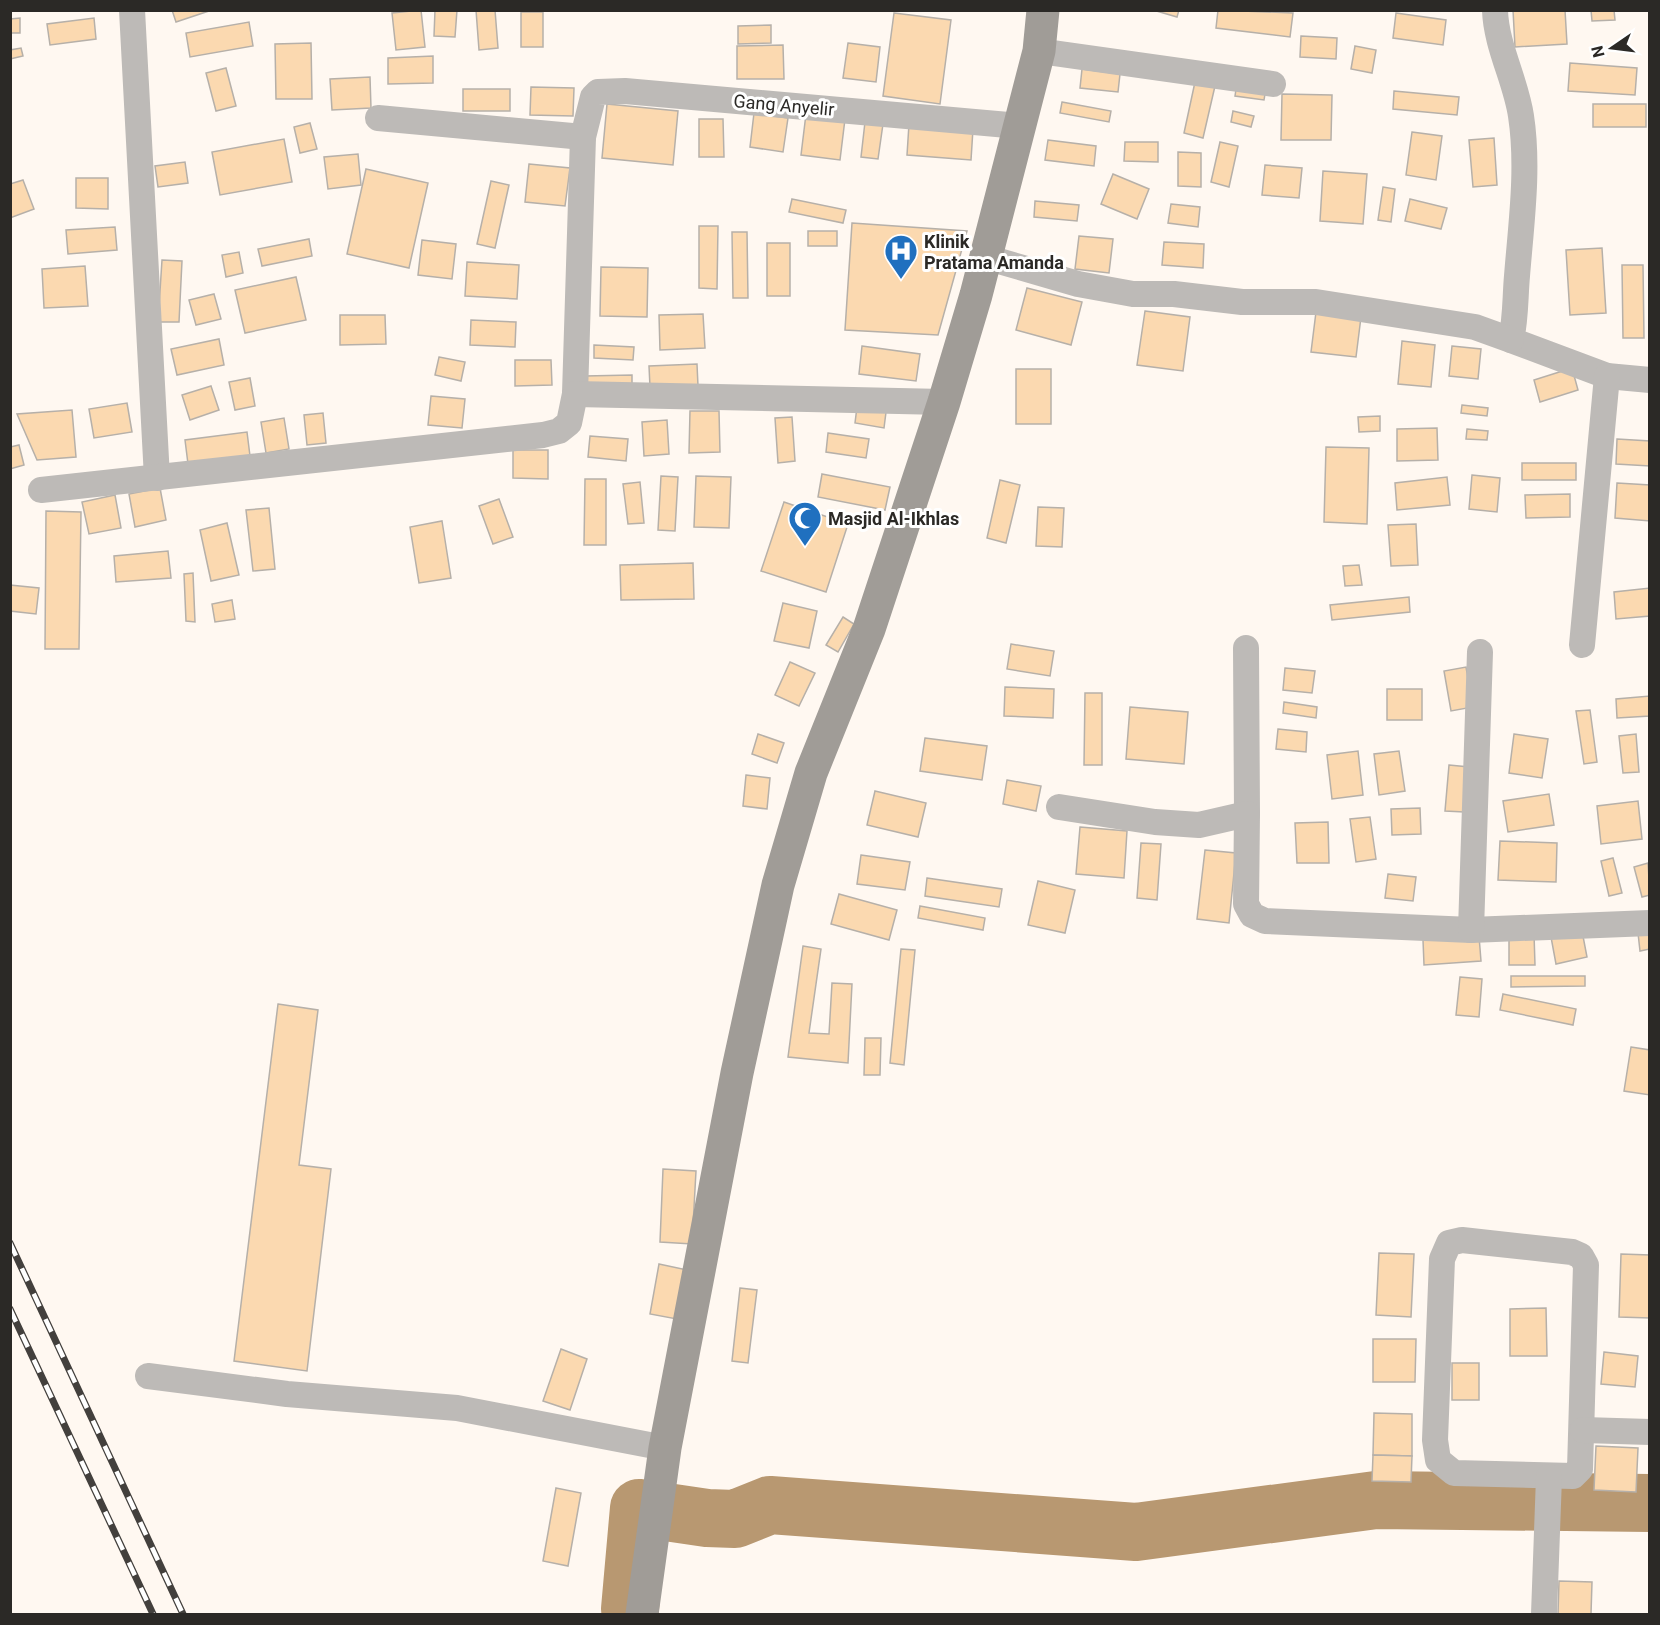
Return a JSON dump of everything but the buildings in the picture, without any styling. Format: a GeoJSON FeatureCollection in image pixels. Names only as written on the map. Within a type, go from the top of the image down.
{"type":"FeatureCollection","features":[{"type":"Feature","properties":{"kind":"main road"},"geometry":{"type":"LineString","coordinates":[[642,1614],[665,1448],[740,1062],[778,885],[811,773],[869,629],[944,402],[985,257],[1038,51],[1043,10]]}},
{"type":"Feature","properties":{"kind":"street"},"geometry":{"type":"LineString","coordinates":[[41,490],[157,478],[132,10]]}},
{"type":"Feature","properties":{"kind":"street"},"geometry":{"type":"LineString","coordinates":[[1495,10],[1498,36],[1514,80],[1521,118],[1523,172],[1515,323],[1511,339]]}},
{"type":"Feature","properties":{"kind":"street"},"geometry":{"type":"LineString","coordinates":[[1038,51],[1274,84]]}},
{"type":"Feature","properties":{"kind":"street","name":"Gang Anyelir"},"geometry":{"type":"LineString","coordinates":[[157,478],[543,435],[559,431],[569,423],[575,394],[583,137],[593,97],[605,90],[1019,126]]}},
{"type":"Feature","properties":{"kind":"street"},"geometry":{"type":"LineString","coordinates":[[378,118],[583,137]]}},
{"type":"Feature","properties":{"kind":"street"},"geometry":{"type":"LineString","coordinates":[[985,257],[1078,284],[1133,294],[1174,294],[1242,302],[1316,302],[1475,327],[1607,376],[1650,380]]}},
{"type":"Feature","properties":{"kind":"street"},"geometry":{"type":"LineString","coordinates":[[1582,645],[1607,376]]}},
{"type":"Feature","properties":{"kind":"street"},"geometry":{"type":"LineString","coordinates":[[575,394],[944,402]]}},
{"type":"Feature","properties":{"kind":"street"},"geometry":{"type":"LineString","coordinates":[[1246,648],[1246,904],[1252,915],[1259,919],[1471,930],[1650,923]]}},
{"type":"Feature","properties":{"kind":"street"},"geometry":{"type":"LineString","coordinates":[[1471,930],[1480,652]]}},
{"type":"Feature","properties":{"kind":"street"},"geometry":{"type":"LineString","coordinates":[[1059,807],[1146,821],[1199,825],[1247,814]]}},
{"type":"Feature","properties":{"kind":"street"},"geometry":{"type":"LineString","coordinates":[[1462,1240],[1572,1252],[1581,1256],[1586,1265],[1583,1430],[1580,1469],[1573,1476],[1549,1482],[1454,1473],[1438,1460],[1436,1440],[1442,1259],[1449,1243],[1462,1240]]}},
{"type":"Feature","properties":{"kind":"street"},"geometry":{"type":"LineString","coordinates":[[148,1376],[287,1394],[457,1408],[665,1448]]}},
{"type":"Feature","properties":{"kind":"street"},"geometry":{"type":"LineString","coordinates":[[1583,1430],[1650,1432]]}},
{"type":"Feature","properties":{"kind":"street"},"geometry":{"type":"LineString","coordinates":[[1544,1614],[1549,1482]]}},
{"type":"Feature","properties":{"kind":"waterway"},"geometry":{"type":"LineString","coordinates":[[630,1609],[639,1508],[707,1518],[735,1519],[770,1505],[1136,1532],[1376,1500],[1650,1503]]}},
{"type":"Feature","properties":{"kind":"railway"},"geometry":{"type":"LineString","coordinates":[[10,1243],[183,1614]]}},
{"type":"Feature","properties":{"kind":"railway"},"geometry":{"type":"LineString","coordinates":[[10,1309],[153,1614]]}},
{"type":"Feature","properties":{"kind":"place","name":"Klinik Pratama Amanda"},"geometry":{"type":"Point","coordinates":[901,280]}},
{"type":"Feature","properties":{"kind":"place","name":"Masjid Al-Ikhlas"},"geometry":{"type":"Point","coordinates":[805,547]}}]}
